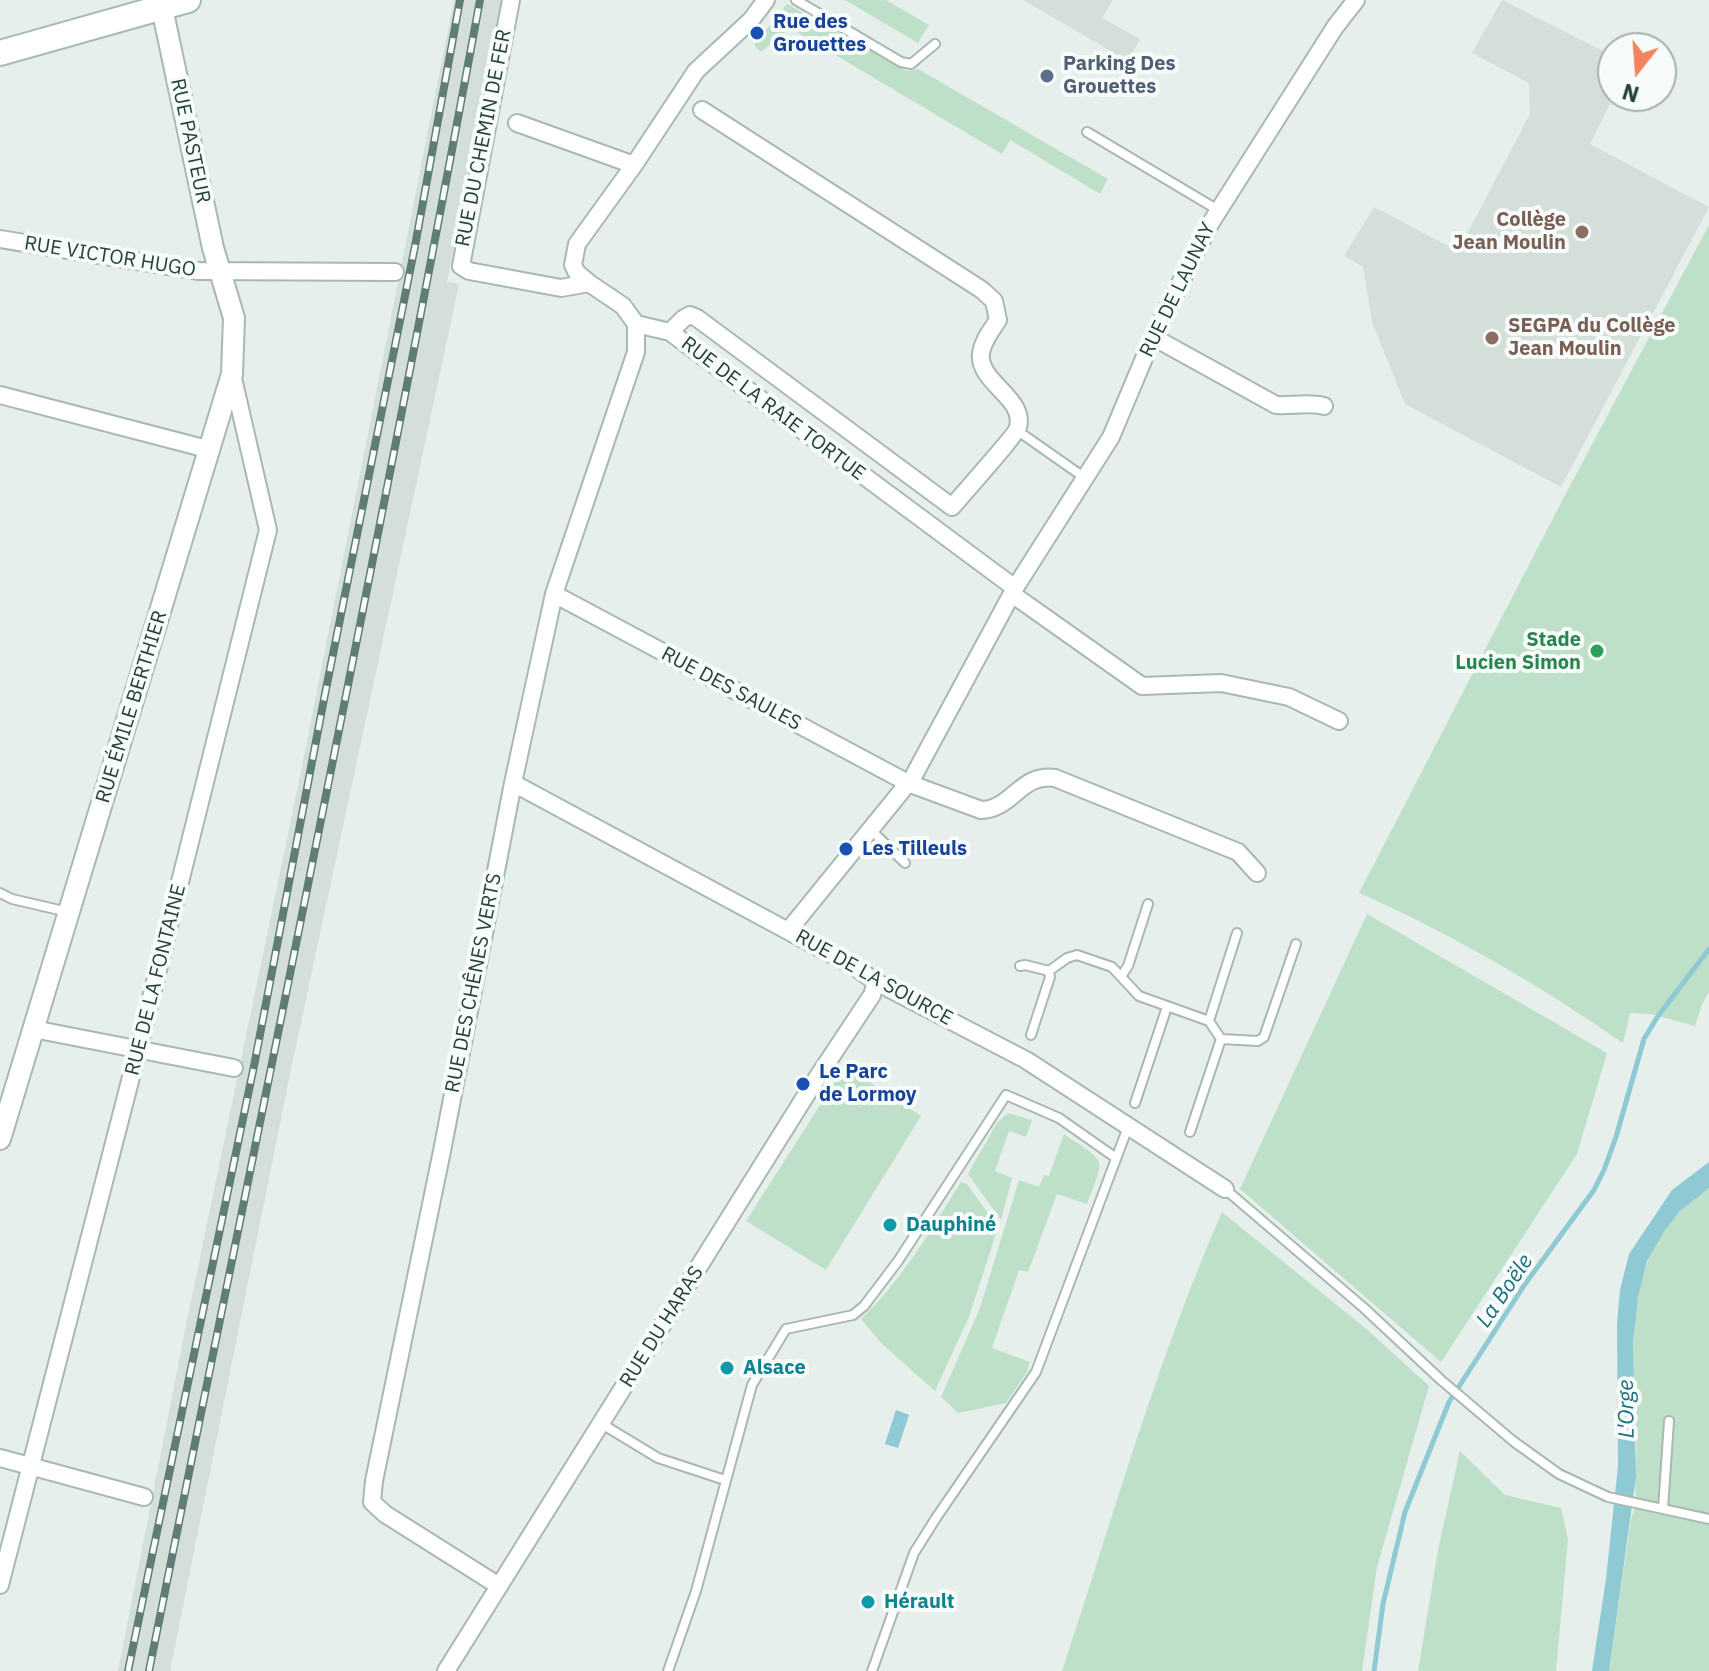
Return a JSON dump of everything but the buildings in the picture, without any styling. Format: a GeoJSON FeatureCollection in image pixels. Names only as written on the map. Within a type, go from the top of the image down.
{"type":"FeatureCollection","features":[{"type":"Feature","properties":{"kind":"main road"},"geometry":{"type":"LineString","coordinates":[[0,53],[161,4],[188,0]]}},
{"type":"Feature","properties":{"kind":"street","name":"RUE DU CHEMIN DE FER"},"geometry":{"type":"LineString","coordinates":[[511,0],[461,266],[469,271],[561,288],[589,283]]}},
{"type":"Feature","properties":{"kind":"street"},"geometry":{"type":"LineString","coordinates":[[636,324],[623,306],[577,273],[573,265],[577,244],[696,71],[751,20],[766,0]]}},
{"type":"Feature","properties":{"kind":"street","name":"RUE DE LAUNAY"},"geometry":{"type":"LineString","coordinates":[[788,931],[908,783],[1014,591],[1111,437],[1153,337],[1218,210],[1335,27],[1356,0]]}},
{"type":"Feature","properties":{"kind":"street","name":"RUE PASTEUR"},"geometry":{"type":"LineString","coordinates":[[161,4],[221,273]]}},
{"type":"Feature","properties":{"kind":"street"},"geometry":{"type":"LineString","coordinates":[[670,332],[690,315],[697,318],[952,507],[1018,431],[1020,419],[985,370],[981,356],[986,339],[998,320],[994,301],[982,290],[702,110]]}},
{"type":"Feature","properties":{"kind":"street"},"geometry":{"type":"LineString","coordinates":[[517,123],[634,165]]}},
{"type":"Feature","properties":{"kind":"street","name":"RUE VICTOR HUGO"},"geometry":{"type":"LineString","coordinates":[[0,239],[221,273],[395,272]]}},
{"type":"Feature","properties":{"kind":"street","name":"RUE ÉMILE BERTHIER"},"geometry":{"type":"LineString","coordinates":[[0,1139],[232,374],[234,318],[221,273]]}},
{"type":"Feature","properties":{"kind":"street","name":"RUE DE LA RAIE TORTUE"},"geometry":{"type":"LineString","coordinates":[[636,324],[670,332],[1142,686],[1221,683],[1289,697],[1339,721]]}},
{"type":"Feature","properties":{"kind":"street","name":"RUE DES CHÊNES VERTS"},"geometry":{"type":"LineString","coordinates":[[499,1586],[385,1514],[372,1502],[374,1481],[513,783],[554,594],[636,352],[636,324]]}},
{"type":"Feature","properties":{"kind":"street"},"geometry":{"type":"LineString","coordinates":[[1153,337],[1276,405],[1311,403],[1324,406]]}},
{"type":"Feature","properties":{"kind":"street","name":"RUE DE LA FONTAINE"},"geometry":{"type":"LineString","coordinates":[[0,1585],[268,530],[232,374]]}},
{"type":"Feature","properties":{"kind":"street"},"geometry":{"type":"LineString","coordinates":[[0,395],[211,450]]}},
{"type":"Feature","properties":{"kind":"street","name":"RUE DES SAULES"},"geometry":{"type":"LineString","coordinates":[[554,594],[908,783],[981,810],[993,810],[1030,781],[1042,776],[1055,778],[1238,852],[1257,873]]}},
{"type":"Feature","properties":{"kind":"street","name":"RUE DE LA SOURCE"},"geometry":{"type":"LineString","coordinates":[[513,783],[855,967],[876,982],[1026,1060],[1225,1189]]}},
{"type":"Feature","properties":{"kind":"street","name":"RUE DU HARAS"},"geometry":{"type":"LineString","coordinates":[[446,1671],[813,1084],[872,995],[876,982]]}},
{"type":"Feature","properties":{"kind":"street"},"geometry":{"type":"LineString","coordinates":[[33,1029],[234,1068]]}},
{"type":"Feature","properties":{"kind":"street"},"geometry":{"type":"LineString","coordinates":[[0,1458],[144,1497]]}},
{"type":"Feature","properties":{"kind":"lane"},"geometry":{"type":"LineString","coordinates":[[796,0],[901,62],[911,64],[935,44]]}},
{"type":"Feature","properties":{"kind":"lane"},"geometry":{"type":"LineString","coordinates":[[1087,132],[1218,210]]}},
{"type":"Feature","properties":{"kind":"lane"},"geometry":{"type":"LineString","coordinates":[[1018,431],[1086,478]]}},
{"type":"Feature","properties":{"kind":"lane"},"geometry":{"type":"LineString","coordinates":[[871,830],[905,863]]}},
{"type":"Feature","properties":{"kind":"lane"},"geometry":{"type":"LineString","coordinates":[[0,893],[12,899],[69,912]]}},
{"type":"Feature","properties":{"kind":"lane"},"geometry":{"type":"LineString","coordinates":[[1122,975],[1128,966],[1148,904]]}},
{"type":"Feature","properties":{"kind":"lane"},"geometry":{"type":"LineString","coordinates":[[1209,1021],[1237,933]]}},
{"type":"Feature","properties":{"kind":"lane"},"geometry":{"type":"LineString","coordinates":[[1221,1039],[1258,1041],[1264,1037],[1296,944]]}},
{"type":"Feature","properties":{"kind":"lane"},"geometry":{"type":"LineString","coordinates":[[1020,966],[1049,971],[1077,955],[1112,967],[1122,975],[1130,990],[1139,996],[1209,1021],[1221,1039]]}},
{"type":"Feature","properties":{"kind":"lane"},"geometry":{"type":"LineString","coordinates":[[1031,1035],[1050,977],[1049,971]]}},
{"type":"Feature","properties":{"kind":"lane"},"geometry":{"type":"LineString","coordinates":[[1135,1103],[1167,1007]]}},
{"type":"Feature","properties":{"kind":"lane"},"geometry":{"type":"LineString","coordinates":[[1190,1132],[1221,1039]]}},
{"type":"Feature","properties":{"kind":"lane"},"geometry":{"type":"LineString","coordinates":[[668,1671],[696,1591],[752,1385],[786,1329],[853,1315],[864,1306],[898,1261],[1006,1095],[1059,1118],[1116,1158]]}},
{"type":"Feature","properties":{"kind":"lane"},"geometry":{"type":"LineString","coordinates":[[872,1671],[914,1553],[1036,1372],[1128,1127]]}},
{"type":"Feature","properties":{"kind":"lane"},"geometry":{"type":"LineString","coordinates":[[1225,1189],[1364,1308],[1448,1386],[1513,1441],[1559,1474],[1608,1497],[1709,1519]]}},
{"type":"Feature","properties":{"kind":"lane"},"geometry":{"type":"LineString","coordinates":[[1663,1509],[1669,1421]]}},
{"type":"Feature","properties":{"kind":"lane"},"geometry":{"type":"LineString","coordinates":[[602,1424],[658,1458],[725,1480]]}},
{"type":"Feature","properties":{"kind":"shaded area"},"geometry":{"type":"Polygon","coordinates":[[[454,0],[504,0],[447,282],[459,284],[289,1079],[170,1671],[118,1671],[301,771],[454,0]]]}},
{"type":"Feature","properties":{"kind":"shaded area"},"geometry":{"type":"Polygon","coordinates":[[[1023,0],[1113,0],[1102,18],[1140,39],[1128,61],[1023,0]]]}},
{"type":"Feature","properties":{"kind":"shaded area","name":"Collège Jean Moulin"},"geometry":{"type":"Polygon","coordinates":[[[1502,0],[1597,48],[1597,112],[1606,112],[1590,144],[1709,207],[1561,487],[1405,404],[1372,322],[1363,267],[1344,256],[1374,207],[1458,251],[1530,114],[1529,83],[1472,53],[1502,0]]]}},
{"type":"Feature","properties":{"kind":"green space"},"geometry":{"type":"Polygon","coordinates":[[[845,0],[886,0],[929,25],[918,43],[845,0]]]}},
{"type":"Feature","properties":{"kind":"green space"},"geometry":{"type":"Polygon","coordinates":[[[787,4],[907,71],[918,69],[1108,179],[1100,194],[1010,140],[1002,154],[790,28],[761,52],[754,45],[787,4]]]}},
{"type":"Feature","properties":{"kind":"green space","name":"Stade Lucien Simon"},"geometry":{"type":"Polygon","coordinates":[[[1709,225],[1709,992],[1695,1026],[1651,1014],[1630,1013],[1623,1043],[1494,962],[1359,893],[1709,225]]]}},
{"type":"Feature","properties":{"kind":"green space"},"geometry":{"type":"Polygon","coordinates":[[[1367,914],[1607,1053],[1577,1154],[1441,1362],[1240,1189],[1367,914]]]}},
{"type":"Feature","properties":{"kind":"green space"},"geometry":{"type":"Polygon","coordinates":[[[845,1066],[921,1116],[826,1270],[746,1221],[845,1066]]]}},
{"type":"Feature","properties":{"kind":"green space"},"geometry":{"type":"Polygon","coordinates":[[[1008,1113],[1032,1120],[1026,1137],[1009,1131],[995,1171],[1012,1178],[1001,1220],[968,1174],[997,1123],[1008,1113]]]}},
{"type":"Feature","properties":{"kind":"green space"},"geometry":{"type":"Polygon","coordinates":[[[1064,1134],[1095,1156],[1099,1168],[1087,1204],[1057,1194],[1028,1272],[1019,1270],[992,1348],[1030,1362],[1027,1372],[1006,1403],[958,1413],[941,1397],[980,1308],[1019,1180],[1039,1187],[1044,1175],[1049,1176],[1064,1134]]]}},
{"type":"Feature","properties":{"kind":"green space"},"geometry":{"type":"Polygon","coordinates":[[[961,1182],[967,1184],[998,1227],[969,1317],[935,1391],[882,1344],[861,1319],[903,1271],[961,1182]]]}},
{"type":"Feature","properties":{"kind":"green space"},"geometry":{"type":"Polygon","coordinates":[[[1709,1188],[1709,1671],[1609,1671],[1631,1519],[1637,1503],[1634,1344],[1636,1308],[1643,1273],[1657,1241],[1683,1208],[1709,1188]]]}},
{"type":"Feature","properties":{"kind":"green space"},"geometry":{"type":"Polygon","coordinates":[[[1222,1212],[1370,1332],[1429,1386],[1377,1567],[1362,1671],[1062,1671],[1156,1382],[1222,1212]]]}},
{"type":"Feature","properties":{"kind":"green space"},"geometry":{"type":"Polygon","coordinates":[[[1460,1451],[1505,1495],[1561,1508],[1568,1539],[1556,1671],[1418,1671],[1438,1550],[1460,1451]]]}},
{"type":"Feature","properties":{"kind":"water","name":"L'Orge"},"geometry":{"type":"Polygon","coordinates":[[[1709,1162],[1709,1188],[1680,1211],[1665,1230],[1647,1261],[1638,1297],[1633,1343],[1636,1477],[1609,1671],[1592,1671],[1618,1466],[1617,1323],[1620,1290],[1629,1254],[1672,1190],[1709,1162]]]}},
{"type":"Feature","properties":{"kind":"water"},"geometry":{"type":"Polygon","coordinates":[[[896,1410],[909,1415],[898,1448],[885,1444],[896,1410]]]}},
{"type":"Feature","properties":{"kind":"waterway","name":"La Boële"},"geometry":{"type":"LineString","coordinates":[[1374,1671],[1383,1604],[1405,1512],[1449,1402],[1525,1284],[1594,1190],[1616,1137],[1644,1039],[1709,949]]}},
{"type":"Feature","properties":{"kind":"railway"},"geometry":{"type":"LineString","coordinates":[[128,1671],[254,1066],[415,246],[460,0]]}},
{"type":"Feature","properties":{"kind":"railway"},"geometry":{"type":"LineString","coordinates":[[149,1671],[360,627],[480,0]]}},
{"type":"Feature","properties":{"kind":"place","name":"Rue des Grouettes"},"geometry":{"type":"Point","coordinates":[757,33]}},
{"type":"Feature","properties":{"kind":"place","name":"Parking Des Grouettes"},"geometry":{"type":"Point","coordinates":[1047,76]}},
{"type":"Feature","properties":{"kind":"place","name":"Collège Jean Moulin"},"geometry":{"type":"Point","coordinates":[1582,232]}},
{"type":"Feature","properties":{"kind":"place","name":"SEGPA du Collège Jean Moulin"},"geometry":{"type":"Point","coordinates":[1492,338]}},
{"type":"Feature","properties":{"kind":"place","name":"Stade Lucien Simon"},"geometry":{"type":"Point","coordinates":[1597,651]}},
{"type":"Feature","properties":{"kind":"place","name":"Les Tilleuls"},"geometry":{"type":"Point","coordinates":[846,849]}},
{"type":"Feature","properties":{"kind":"place","name":"Le Parc de Lormoy"},"geometry":{"type":"Point","coordinates":[803,1084]}},
{"type":"Feature","properties":{"kind":"place","name":"Dauphiné"},"geometry":{"type":"Point","coordinates":[890,1225]}},
{"type":"Feature","properties":{"kind":"place","name":"Alsace"},"geometry":{"type":"Point","coordinates":[727,1368]}},
{"type":"Feature","properties":{"kind":"place","name":"Hérault"},"geometry":{"type":"Point","coordinates":[868,1602]}}]}
